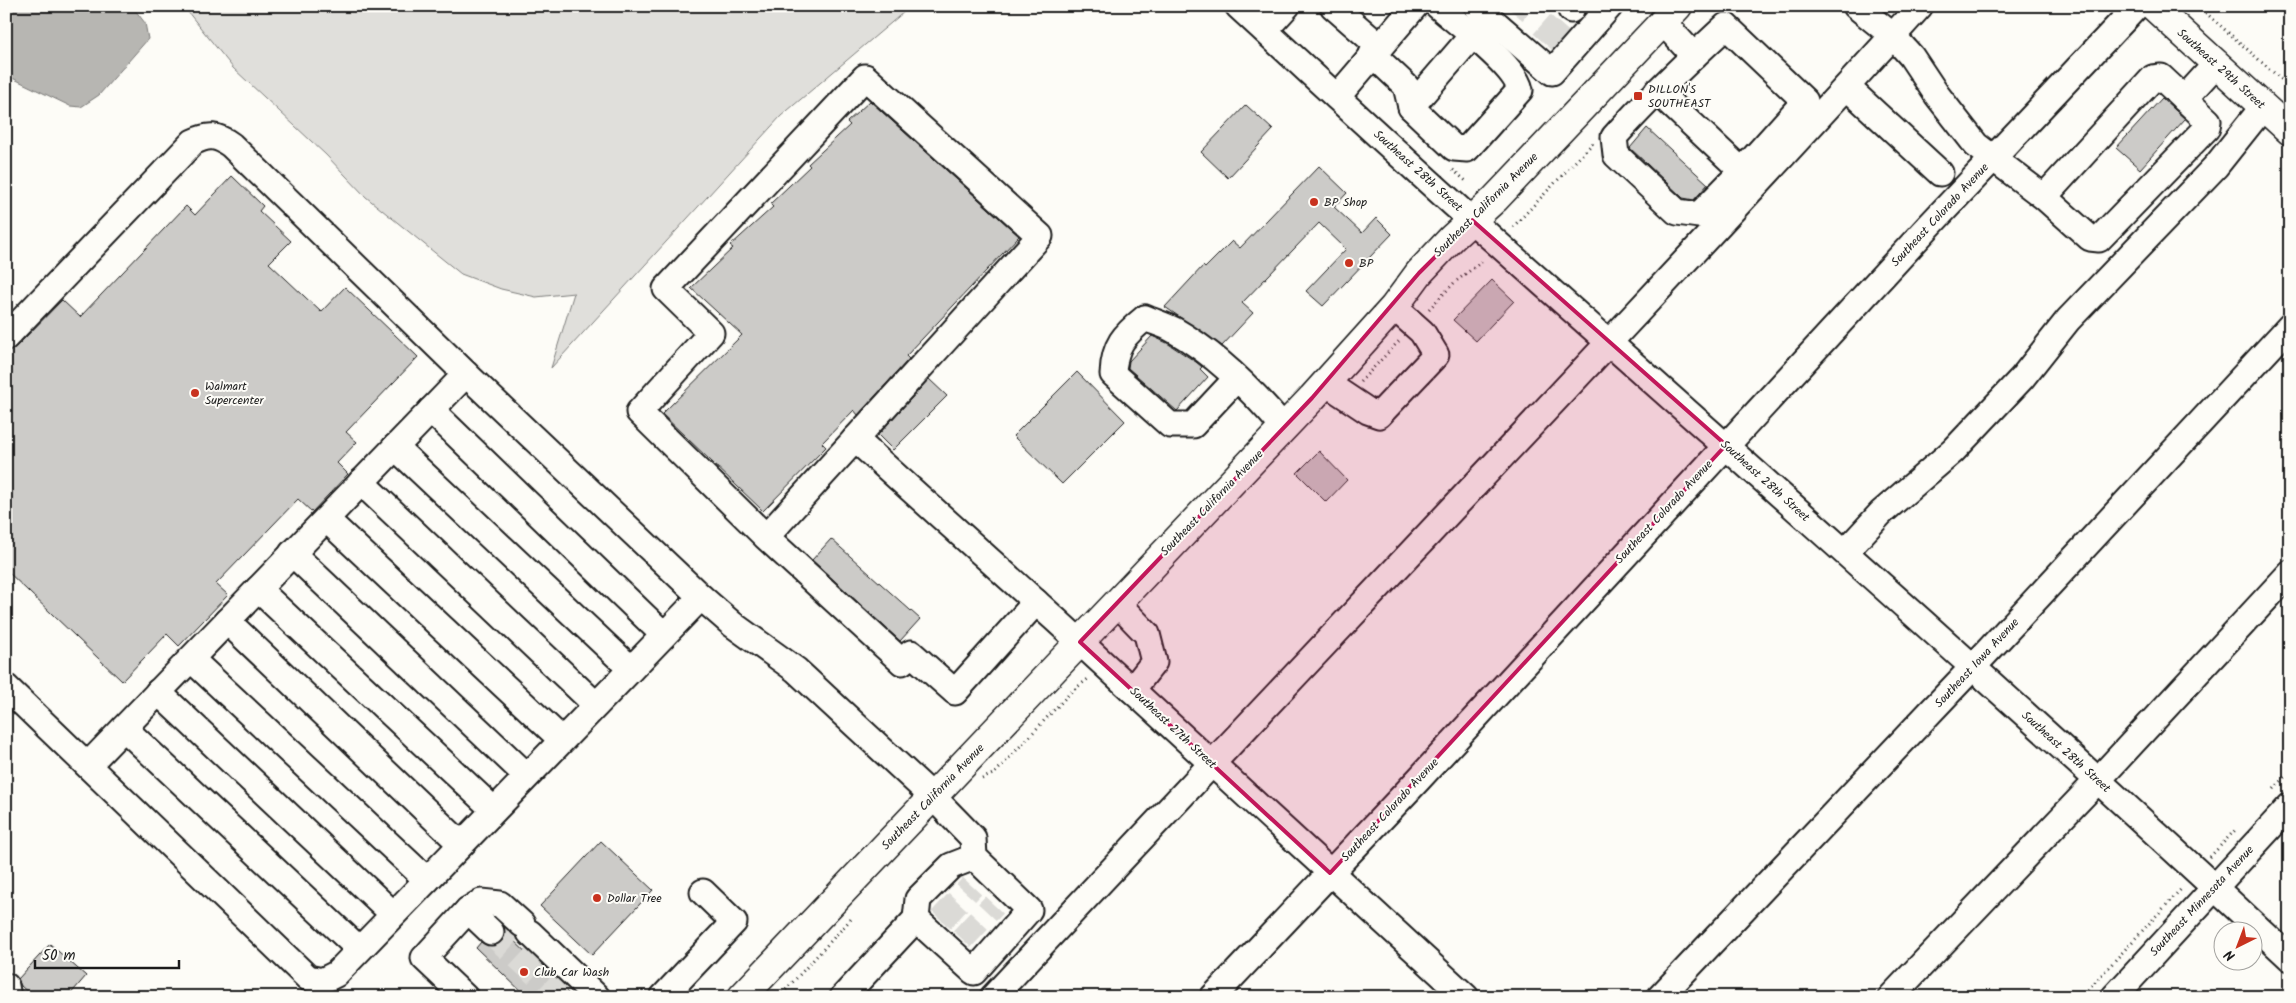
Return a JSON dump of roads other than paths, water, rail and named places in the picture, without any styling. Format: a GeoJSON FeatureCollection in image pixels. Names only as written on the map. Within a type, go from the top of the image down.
{"type":"FeatureCollection","features":[{"type":"Feature","properties":{"kind":"main road","name":"Southeast 29th Street"},"geometry":{"type":"LineString","coordinates":[[2153,6],[2290,131]]}},
{"type":"Feature","properties":{"kind":"main road","name":"Southeast California Avenue"},"geometry":{"type":"LineString","coordinates":[[742,997],[1284,428],[1336,390],[1419,273],[1495,199],[1670,14]]}},
{"type":"Feature","properties":{"kind":"street","name":"Southeast 28th Street"},"geometry":{"type":"LineString","coordinates":[[1238,6],[1497,244],[1726,445],[2098,780],[2290,958]]}},
{"type":"Feature","properties":{"kind":"street"},"geometry":{"type":"LineString","coordinates":[[1265,30],[1287,6]]}},
{"type":"Feature","properties":{"kind":"street"},"geometry":{"type":"LineString","coordinates":[[1333,6],[1406,86],[1411,107],[1454,148],[1466,150],[1520,90],[1519,81],[1509,68],[1438,6]]}},
{"type":"Feature","properties":{"kind":"street"},"geometry":{"type":"LineString","coordinates":[[1337,97],[1415,6]]}},
{"type":"Feature","properties":{"kind":"street"},"geometry":{"type":"LineString","coordinates":[[1479,6],[1478,8],[1506,19],[1538,48],[1552,72],[1610,6]]}},
{"type":"Feature","properties":{"kind":"street"},"geometry":{"type":"LineString","coordinates":[[1856,6],[1893,36],[1911,56],[1937,95],[1976,145],[2044,197],[2090,238],[2099,239],[2207,128],[2208,121],[2160,77],[2153,78],[2044,197]]}},
{"type":"Feature","properties":{"kind":"street"},"geometry":{"type":"LineString","coordinates":[[1812,109],[1726,26],[1657,91],[1614,137],[1616,155],[1677,212],[1699,215],[1742,171],[1812,109],[1847,86],[1920,6]]}},
{"type":"Feature","properties":{"kind":"street","name":"Southeast Colorado Avenue"},"geometry":{"type":"LineString","coordinates":[[1213,997],[1993,158],[2137,6]]}},
{"type":"Feature","properties":{"kind":"street"},"geometry":{"type":"LineString","coordinates":[[1670,14],[1694,56]]}},
{"type":"Feature","properties":{"kind":"street"},"geometry":{"type":"LineString","coordinates":[[1411,107],[1472,36]]}},
{"type":"Feature","properties":{"kind":"street"},"geometry":{"type":"LineString","coordinates":[[2184,99],[2216,64]]}},
{"type":"Feature","properties":{"kind":"street"},"geometry":{"type":"LineString","coordinates":[[766,537],[1040,236],[865,77],[666,289],[711,333],[639,412],[766,537],[902,662],[911,653],[955,692],[1036,602]]}},
{"type":"Feature","properties":{"kind":"street"},"geometry":{"type":"LineString","coordinates":[[1847,86],[1940,173]]}},
{"type":"Feature","properties":{"kind":"street"},"geometry":{"type":"LineString","coordinates":[[1657,91],[1742,171]]}},
{"type":"Feature","properties":{"kind":"street"},"geometry":{"type":"LineString","coordinates":[[1845,552],[1881,513],[1953,451],[2022,378],[2068,320],[2216,166],[2264,107]]}},
{"type":"Feature","properties":{"kind":"street"},"geometry":{"type":"LineString","coordinates":[[994,997],[1210,763],[1610,342],[1812,109]]}},
{"type":"Feature","properties":{"kind":"street"},"geometry":{"type":"LineString","coordinates":[[6,337],[193,142],[206,136],[219,136],[231,145],[466,374],[701,597],[732,624],[796,670],[933,797],[973,838],[978,871],[1001,897],[1029,910],[974,972],[957,945],[930,924],[918,899],[950,866],[978,871]]}},
{"type":"Feature","properties":{"kind":"street"},"geometry":{"type":"LineString","coordinates":[[1336,390],[1368,411],[1379,415],[1436,355],[1422,332],[1394,307]]}},
{"type":"Feature","properties":{"kind":"street"},"geometry":{"type":"LineString","coordinates":[[1236,378],[1193,425],[1170,425],[1113,374],[1114,358],[1124,334],[1145,318],[1174,329],[1223,366],[1236,378],[1262,403],[1284,428]]}},
{"type":"Feature","properties":{"kind":"street","name":"Southeast Iowa Avenue"},"geometry":{"type":"LineString","coordinates":[[1660,997],[1973,667],[2290,326]]}},
{"type":"Feature","properties":{"kind":"street"},"geometry":{"type":"LineString","coordinates":[[88,765],[466,374]]}},
{"type":"Feature","properties":{"kind":"street"},"geometry":{"type":"LineString","coordinates":[[431,410],[664,635]]}},
{"type":"Feature","properties":{"kind":"street","name":"Southeast 27th Street"},"geometry":{"type":"LineString","coordinates":[[855,439],[1080,642],[1466,997]]}},
{"type":"Feature","properties":{"kind":"street"},"geometry":{"type":"LineString","coordinates":[[395,447],[631,669]]}},
{"type":"Feature","properties":{"kind":"street"},"geometry":{"type":"LineString","coordinates":[[361,482],[596,705]]}},
{"type":"Feature","properties":{"kind":"street"},"geometry":{"type":"LineString","coordinates":[[326,519],[562,740]]}},
{"type":"Feature","properties":{"kind":"street"},"geometry":{"type":"LineString","coordinates":[[292,553],[527,776]]}},
{"type":"Feature","properties":{"kind":"street"},"geometry":{"type":"LineString","coordinates":[[1891,997],[2098,780],[2290,574]]}},
{"type":"Feature","properties":{"kind":"street"},"geometry":{"type":"LineString","coordinates":[[258,589],[494,810]]}},
{"type":"Feature","properties":{"kind":"street"},"geometry":{"type":"LineString","coordinates":[[6,687],[308,978],[322,981],[336,974],[701,597]]}},
{"type":"Feature","properties":{"kind":"street"},"geometry":{"type":"LineString","coordinates":[[1118,603],[1147,634],[1154,662],[1132,690]]}},
{"type":"Feature","properties":{"kind":"street"},"geometry":{"type":"LineString","coordinates":[[227,621],[461,844]]}},
{"type":"Feature","properties":{"kind":"street"},"geometry":{"type":"LineString","coordinates":[[191,659],[427,880]]}},
{"type":"Feature","properties":{"kind":"street"},"geometry":{"type":"LineString","coordinates":[[158,692],[393,914]]}},
{"type":"Feature","properties":{"kind":"street"},"geometry":{"type":"LineString","coordinates":[[124,728],[359,950]]}},
{"type":"Feature","properties":{"kind":"street","name":"Southeast Minnesota Avenue"},"geometry":{"type":"LineString","coordinates":[[2114,997],[2290,806]]}},
{"type":"Feature","properties":{"kind":"street"},"geometry":{"type":"LineString","coordinates":[[663,997],[734,922],[703,892]]}},
{"type":"Feature","properties":{"kind":"street"},"geometry":{"type":"LineString","coordinates":[[464,997],[424,958],[468,910],[481,902],[500,904],[597,997]]}},
{"type":"Feature","properties":{"kind":"street"},"geometry":{"type":"LineString","coordinates":[[468,910],[491,932]]}},
{"type":"Feature","properties":{"kind":"street"},"geometry":{"type":"LineString","coordinates":[[843,997],[930,924]]}},
{"type":"Feature","properties":{"kind":"street"},"geometry":{"type":"LineString","coordinates":[[6,986],[8,997]]}},
{"type":"Feature","properties":{"kind":"tunnel"},"geometry":{"type":"LineString","coordinates":[[1513,12],[1518,6]]}},
{"type":"Feature","properties":{"kind":"tunnel"},"geometry":{"type":"LineString","coordinates":[[1543,42],[1571,10]]}},
{"type":"Feature","properties":{"kind":"tunnel"},"geometry":{"type":"LineString","coordinates":[[941,920],[972,886]]}},
{"type":"Feature","properties":{"kind":"tunnel"},"geometry":{"type":"LineString","coordinates":[[962,939],[994,905]]}},
{"type":"Feature","properties":{"kind":"tunnel"},"geometry":{"type":"LineString","coordinates":[[491,932],[561,997]]}},
{"type":"Feature","properties":{"kind":"place","name":"DILLON'S SOUTHEAST"},"geometry":{"type":"Point","coordinates":[1638,96]}},
{"type":"Feature","properties":{"kind":"place","name":"BP Shop"},"geometry":{"type":"Point","coordinates":[1314,202]}},
{"type":"Feature","properties":{"kind":"place","name":"BP"},"geometry":{"type":"Point","coordinates":[1349,263]}},
{"type":"Feature","properties":{"kind":"place","name":"Walmart Supercenter"},"geometry":{"type":"Point","coordinates":[195,393]}},
{"type":"Feature","properties":{"kind":"place","name":"Dollar Tree"},"geometry":{"type":"Point","coordinates":[597,898]}},
{"type":"Feature","properties":{"kind":"place","name":"Club Car Wash"},"geometry":{"type":"Point","coordinates":[524,972]}}]}
